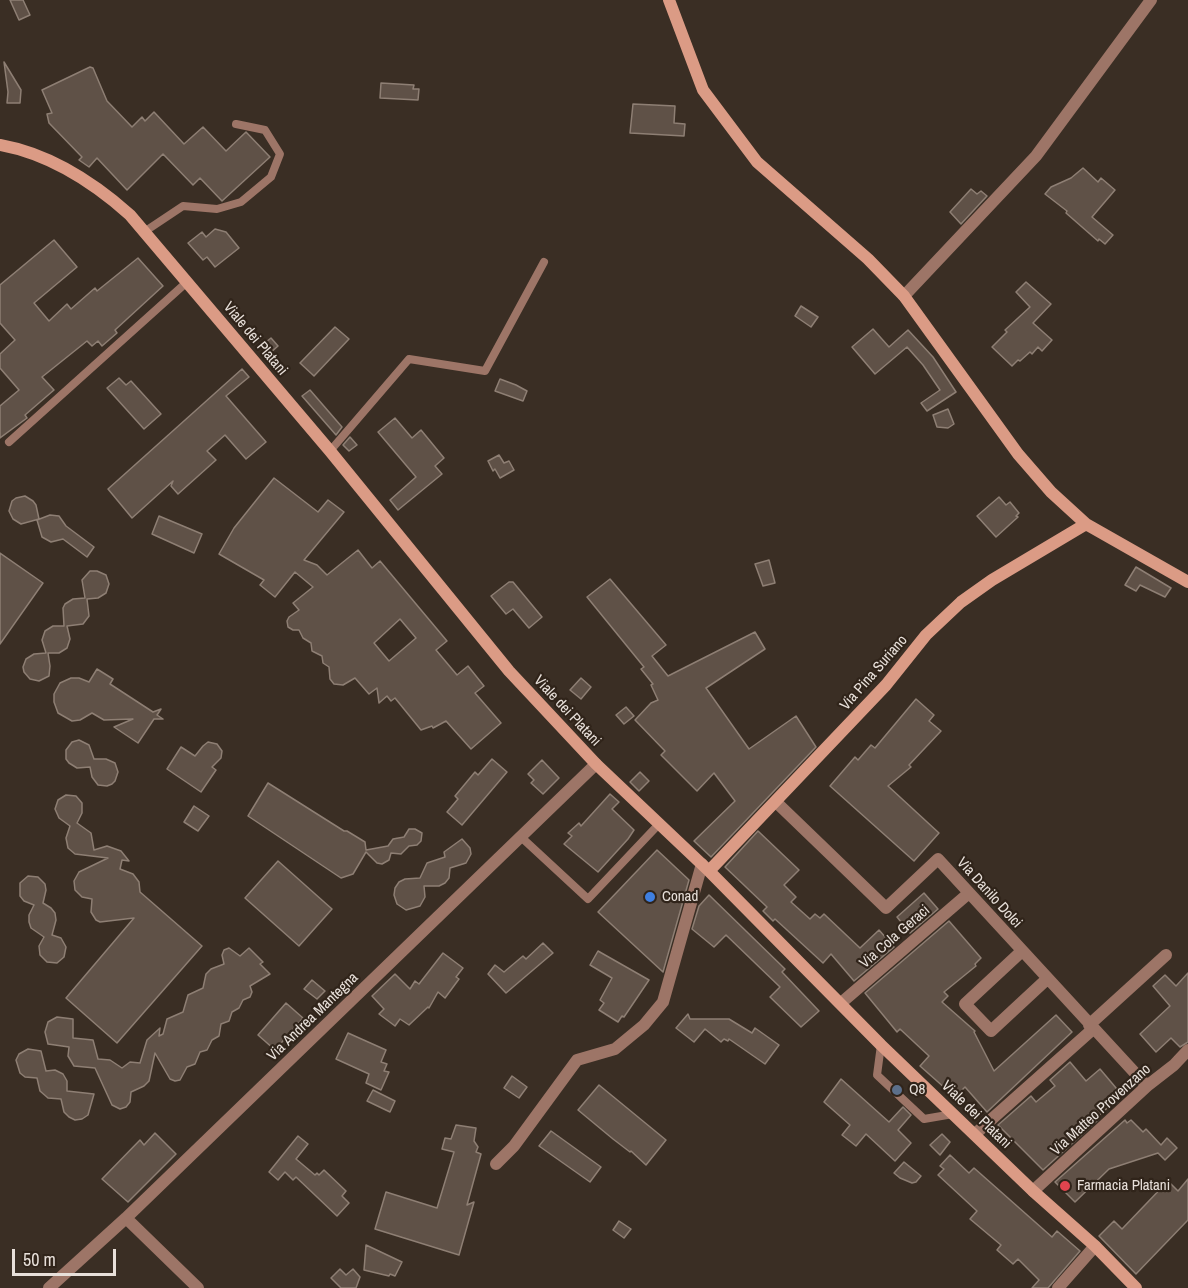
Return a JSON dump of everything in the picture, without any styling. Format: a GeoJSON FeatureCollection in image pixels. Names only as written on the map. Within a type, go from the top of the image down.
{"type":"FeatureCollection","features":[{"type":"Feature","properties":{"kind":"street"},"geometry":{"type":"LineString","coordinates":[[669,0],[703,90],[757,162],[868,259],[904,296],[1018,454],[1051,492],[1086,524],[1188,582]]}},
{"type":"Feature","properties":{"kind":"street"},"geometry":{"type":"LineString","coordinates":[[904,296],[1036,156],[1151,0]]}},
{"type":"Feature","properties":{"kind":"street","name":"Viale dei Platani"},"geometry":{"type":"LineString","coordinates":[[0,144],[41,157],[68,170],[109,196],[130,215],[330,451],[509,671],[596,764],[705,868],[880,1045],[1033,1191],[1095,1246],[1136,1288]]}},
{"type":"Feature","properties":{"kind":"street","name":"Via Pina Suriano"},"geometry":{"type":"LineString","coordinates":[[705,868],[776,802],[886,685],[926,635],[961,602],[992,580],[1086,524]]}},
{"type":"Feature","properties":{"kind":"street","name":"Via Andrea Mantegna"},"geometry":{"type":"LineString","coordinates":[[48,1288],[126,1218],[596,764]]}},
{"type":"Feature","properties":{"kind":"street","name":"Via Danilo Dolci"},"geometry":{"type":"LineString","coordinates":[[776,802],[886,908],[938,859],[1147,1086]]}},
{"type":"Feature","properties":{"kind":"street"},"geometry":{"type":"LineString","coordinates":[[496,1164],[514,1146],[577,1060],[615,1049],[644,1025],[663,1002],[705,868]]}},
{"type":"Feature","properties":{"kind":"street","name":"Via Cola Geraci"},"geometry":{"type":"LineString","coordinates":[[841,1003],[969,893]]}},
{"type":"Feature","properties":{"kind":"street"},"geometry":{"type":"LineString","coordinates":[[1022,951],[965,1004],[991,1031],[1047,978]]}},
{"type":"Feature","properties":{"kind":"street"},"geometry":{"type":"LineString","coordinates":[[975,1134],[1166,955]]}},
{"type":"Feature","properties":{"kind":"street","name":"Via Matteo Provenzano"},"geometry":{"type":"LineString","coordinates":[[1033,1191],[1188,1050]]}},
{"type":"Feature","properties":{"kind":"street"},"geometry":{"type":"LineString","coordinates":[[126,1218],[198,1288]]}},
{"type":"Feature","properties":{"kind":"street"},"geometry":{"type":"LineString","coordinates":[[1058,1288],[1095,1246]]}},
{"type":"Feature","properties":{"kind":"lane"},"geometry":{"type":"LineString","coordinates":[[144,232],[183,206],[218,210],[241,202],[272,177],[280,154],[265,130],[236,124]]}},
{"type":"Feature","properties":{"kind":"lane"},"geometry":{"type":"LineString","coordinates":[[330,451],[409,359],[485,371],[544,262]]}},
{"type":"Feature","properties":{"kind":"lane"},"geometry":{"type":"LineString","coordinates":[[9,442],[187,282]]}},
{"type":"Feature","properties":{"kind":"lane"},"geometry":{"type":"LineString","coordinates":[[521,837],[588,899],[659,824]]}},
{"type":"Feature","properties":{"kind":"lane"},"geometry":{"type":"LineString","coordinates":[[880,1045],[877,1075],[924,1119],[953,1113]]}},
{"type":"Feature","properties":{"kind":"building"},"geometry":{"type":"Polygon","coordinates":[[[10,0],[23,0],[30,15],[19,20],[10,0]]]}},
{"type":"Feature","properties":{"kind":"building"},"geometry":{"type":"Polygon","coordinates":[[[4,62],[21,90],[20,103],[7,103],[8,92],[4,62]]]}},
{"type":"Feature","properties":{"kind":"building"},"geometry":{"type":"Polygon","coordinates":[[[90,67],[93,68],[107,101],[132,127],[142,117],[145,121],[154,112],[184,144],[203,127],[226,151],[246,132],[270,157],[222,201],[200,178],[193,185],[163,154],[127,190],[97,158],[89,167],[79,160],[82,157],[49,123],[47,114],[52,113],[42,90],[90,67]]]}},
{"type":"Feature","properties":{"kind":"building"},"geometry":{"type":"Polygon","coordinates":[[[381,83],[414,85],[413,89],[419,89],[418,100],[380,98],[381,83]]]}},
{"type":"Feature","properties":{"kind":"building"},"geometry":{"type":"Polygon","coordinates":[[[633,104],[675,106],[674,123],[685,124],[684,136],[630,133],[633,104]]]}},
{"type":"Feature","properties":{"kind":"building"},"geometry":{"type":"Polygon","coordinates":[[[1083,168],[1098,182],[1101,178],[1115,190],[1092,217],[1113,235],[1105,244],[1099,239],[1098,241],[1066,213],[1067,211],[1045,194],[1051,187],[1071,178],[1083,168]]]}},
{"type":"Feature","properties":{"kind":"building"},"geometry":{"type":"Polygon","coordinates":[[[971,189],[977,194],[981,191],[987,196],[961,224],[950,212],[971,189]]]}},
{"type":"Feature","properties":{"kind":"building"},"geometry":{"type":"Polygon","coordinates":[[[215,229],[226,232],[239,248],[215,267],[207,257],[203,260],[188,243],[202,232],[206,237],[215,229]]]}},
{"type":"Feature","properties":{"kind":"building"},"geometry":{"type":"Polygon","coordinates":[[[54,240],[77,267],[34,303],[49,321],[67,304],[71,309],[95,288],[97,291],[138,258],[163,286],[115,330],[117,333],[102,346],[98,341],[92,346],[87,341],[42,377],[54,390],[25,415],[27,418],[0,438],[0,406],[19,390],[0,368],[0,354],[15,340],[0,323],[0,285],[54,240]]]}},
{"type":"Feature","properties":{"kind":"building"},"geometry":{"type":"Polygon","coordinates":[[[1026,282],[1051,304],[1033,323],[1052,340],[1042,351],[1038,347],[1032,354],[1030,352],[1012,366],[992,347],[1007,332],[1005,330],[1030,307],[1016,292],[1026,282]]]}},
{"type":"Feature","properties":{"kind":"building"},"geometry":{"type":"Polygon","coordinates":[[[801,306],[818,317],[811,327],[795,316],[801,306]]]}},
{"type":"Feature","properties":{"kind":"building"},"geometry":{"type":"Polygon","coordinates":[[[335,327],[349,339],[314,376],[300,363],[335,327]]]}},
{"type":"Feature","properties":{"kind":"building"},"geometry":{"type":"Polygon","coordinates":[[[873,329],[889,347],[908,330],[933,357],[956,392],[927,411],[921,403],[940,390],[907,347],[875,374],[852,347],[873,329]]]}},
{"type":"Feature","properties":{"kind":"building"},"geometry":{"type":"Polygon","coordinates":[[[271,338],[278,346],[268,355],[261,346],[271,338]]]}},
{"type":"Feature","properties":{"kind":"building"},"geometry":{"type":"Polygon","coordinates":[[[242,369],[249,377],[226,396],[266,442],[246,459],[225,435],[207,451],[216,460],[178,494],[171,486],[173,481],[132,518],[108,489],[242,369]]]}},
{"type":"Feature","properties":{"kind":"building"},"geometry":{"type":"Polygon","coordinates":[[[119,378],[126,385],[131,381],[161,414],[144,429],[107,388],[119,378]]]}},
{"type":"Feature","properties":{"kind":"building"},"geometry":{"type":"Polygon","coordinates":[[[500,379],[527,391],[523,401],[495,391],[500,379]]]}},
{"type":"Feature","properties":{"kind":"building"},"geometry":{"type":"Polygon","coordinates":[[[310,390],[342,427],[336,435],[302,396],[310,390]]]}},
{"type":"Feature","properties":{"kind":"building"},"geometry":{"type":"Polygon","coordinates":[[[948,409],[954,424],[948,428],[937,427],[933,415],[948,409]]]}},
{"type":"Feature","properties":{"kind":"building"},"geometry":{"type":"Polygon","coordinates":[[[395,418],[412,438],[421,430],[444,458],[435,466],[442,474],[398,510],[390,500],[416,477],[378,432],[395,418]]]}},
{"type":"Feature","properties":{"kind":"building"},"geometry":{"type":"Polygon","coordinates":[[[350,437],[357,445],[349,451],[343,445],[350,437]]]}},
{"type":"Feature","properties":{"kind":"building"},"geometry":{"type":"Polygon","coordinates":[[[499,455],[504,463],[509,461],[514,470],[500,478],[488,461],[499,455]]]}},
{"type":"Feature","properties":{"kind":"building"},"geometry":{"type":"Polygon","coordinates":[[[274,478],[318,512],[328,500],[344,512],[304,560],[317,565],[327,575],[358,550],[372,568],[380,561],[447,641],[436,650],[457,675],[468,666],[484,686],[475,693],[501,723],[471,749],[446,721],[433,728],[432,726],[421,730],[395,698],[391,701],[387,696],[379,703],[377,688],[369,694],[355,678],[343,685],[334,684],[330,679],[329,667],[323,663],[322,656],[312,651],[311,643],[303,638],[299,630],[288,627],[289,617],[299,610],[293,603],[313,587],[295,572],[275,597],[260,585],[264,580],[219,554],[234,528],[274,478]],[[400,619],[374,643],[389,661],[416,638],[400,619]]]}},
{"type":"Feature","properties":{"kind":"building"},"geometry":{"type":"Polygon","coordinates":[[[25,496],[36,505],[39,519],[21,524],[13,519],[9,511],[12,501],[25,496]]]}},
{"type":"Feature","properties":{"kind":"building"},"geometry":{"type":"Polygon","coordinates":[[[999,497],[1006,505],[1010,502],[1019,513],[1016,516],[1018,517],[996,537],[977,516],[999,497]]]}},
{"type":"Feature","properties":{"kind":"building"},"geometry":{"type":"Polygon","coordinates":[[[50,515],[59,516],[66,526],[94,547],[87,557],[63,539],[51,542],[42,537],[37,520],[50,515]]]}},
{"type":"Feature","properties":{"kind":"building"},"geometry":{"type":"Polygon","coordinates":[[[159,516],[202,534],[194,553],[152,534],[159,516]]]}},
{"type":"Feature","properties":{"kind":"building"},"geometry":{"type":"Polygon","coordinates":[[[0,553],[43,583],[0,644],[0,553]]]}},
{"type":"Feature","properties":{"kind":"building"},"geometry":{"type":"Polygon","coordinates":[[[769,560],[775,583],[763,586],[755,564],[769,560]]]}},
{"type":"Feature","properties":{"kind":"building"},"geometry":{"type":"Polygon","coordinates":[[[1136,567],[1171,588],[1165,597],[1140,585],[1136,591],[1125,585],[1136,567]]]}},
{"type":"Feature","properties":{"kind":"building"},"geometry":{"type":"Polygon","coordinates":[[[90,571],[106,575],[109,584],[106,593],[98,598],[87,599],[89,616],[83,624],[67,626],[70,639],[67,648],[59,653],[48,653],[49,676],[39,681],[30,679],[23,667],[26,659],[34,654],[46,653],[42,640],[45,631],[53,626],[64,626],[63,608],[65,604],[73,599],[85,598],[82,580],[90,571]]]}},
{"type":"Feature","properties":{"kind":"building"},"geometry":{"type":"Polygon","coordinates":[[[610,579],[666,645],[652,656],[668,676],[755,632],[765,649],[706,688],[749,749],[796,716],[816,747],[711,857],[694,841],[735,801],[714,773],[697,791],[661,755],[665,751],[635,720],[651,703],[658,700],[651,685],[653,684],[641,669],[644,667],[587,597],[610,579]]]}},
{"type":"Feature","properties":{"kind":"building"},"geometry":{"type":"Polygon","coordinates":[[[509,582],[513,582],[542,617],[529,628],[513,609],[506,614],[491,596],[509,582]]]}},
{"type":"Feature","properties":{"kind":"building"},"geometry":{"type":"Polygon","coordinates":[[[97,669],[113,679],[110,684],[153,712],[161,709],[157,715],[163,719],[154,719],[138,743],[114,727],[133,719],[104,720],[92,713],[80,720],[72,721],[58,713],[54,694],[60,683],[71,678],[89,682],[97,669]]]}},
{"type":"Feature","properties":{"kind":"building"},"geometry":{"type":"Polygon","coordinates":[[[581,678],[591,687],[581,699],[570,690],[581,678]]]}},
{"type":"Feature","properties":{"kind":"building"},"geometry":{"type":"Polygon","coordinates":[[[916,699],[934,715],[929,721],[941,731],[909,765],[911,767],[888,786],[939,833],[914,861],[830,786],[855,757],[858,760],[871,745],[875,748],[916,699]]]}},
{"type":"Feature","properties":{"kind":"building"},"geometry":{"type":"Polygon","coordinates":[[[626,707],[634,716],[624,724],[616,715],[626,707]]]}},
{"type":"Feature","properties":{"kind":"building"},"geometry":{"type":"Polygon","coordinates":[[[79,740],[89,745],[94,759],[106,759],[115,763],[118,772],[112,784],[98,785],[92,777],[90,767],[77,768],[66,759],[66,750],[72,742],[79,740]]]}},
{"type":"Feature","properties":{"kind":"building"},"geometry":{"type":"Polygon","coordinates":[[[208,742],[217,744],[222,751],[221,758],[212,767],[216,770],[201,792],[167,769],[181,747],[195,756],[208,742]]]}},
{"type":"Feature","properties":{"kind":"building"},"geometry":{"type":"Polygon","coordinates":[[[492,759],[507,772],[462,825],[447,812],[458,799],[455,796],[475,772],[478,775],[492,759]]]}},
{"type":"Feature","properties":{"kind":"building"},"geometry":{"type":"Polygon","coordinates":[[[542,760],[559,778],[543,794],[531,783],[534,780],[528,774],[542,760]]]}},
{"type":"Feature","properties":{"kind":"building"},"geometry":{"type":"Polygon","coordinates":[[[640,772],[649,781],[639,791],[630,782],[640,772]]]}},
{"type":"Feature","properties":{"kind":"building"},"geometry":{"type":"Polygon","coordinates":[[[268,783],[365,842],[366,850],[388,846],[393,839],[404,837],[409,829],[422,833],[421,841],[417,845],[409,846],[401,854],[391,853],[389,860],[382,864],[377,863],[366,852],[353,874],[341,878],[248,816],[268,783]]]}},
{"type":"Feature","properties":{"kind":"building"},"geometry":{"type":"Polygon","coordinates":[[[610,794],[619,802],[612,809],[634,830],[598,872],[564,844],[572,836],[568,833],[579,823],[581,826],[610,794]]]}},
{"type":"Feature","properties":{"kind":"building"},"geometry":{"type":"Polygon","coordinates":[[[66,795],[76,796],[82,803],[82,813],[77,823],[91,833],[94,850],[107,846],[121,851],[129,861],[122,860],[120,869],[133,874],[139,882],[140,892],[202,946],[117,1043],[66,998],[134,918],[100,922],[91,912],[92,899],[82,897],[75,890],[74,881],[79,872],[108,858],[75,854],[68,848],[66,838],[70,826],[59,818],[55,809],[58,800],[66,795]]]}},
{"type":"Feature","properties":{"kind":"building"},"geometry":{"type":"Polygon","coordinates":[[[194,806],[209,816],[198,831],[184,822],[194,806]]]}},
{"type":"Feature","properties":{"kind":"building"},"geometry":{"type":"Polygon","coordinates":[[[758,831],[799,870],[784,885],[796,897],[791,902],[810,919],[815,914],[820,918],[824,914],[860,948],[879,930],[894,947],[854,981],[831,954],[823,963],[775,919],[773,921],[763,911],[767,907],[725,867],[758,831]]]}},
{"type":"Feature","properties":{"kind":"building"},"geometry":{"type":"Polygon","coordinates":[[[462,839],[470,848],[471,854],[466,863],[450,868],[449,878],[445,883],[439,886],[424,886],[425,897],[420,906],[406,910],[397,904],[394,895],[399,882],[405,879],[420,878],[427,863],[445,857],[444,852],[462,839]]]}},
{"type":"Feature","properties":{"kind":"building","name":"Conad"},"geometry":{"type":"Polygon","coordinates":[[[657,850],[689,880],[663,972],[598,912],[657,850]]]}},
{"type":"Feature","properties":{"kind":"building"},"geometry":{"type":"Polygon","coordinates":[[[278,861],[332,909],[299,946],[245,898],[278,861]]]}},
{"type":"Feature","properties":{"kind":"building"},"geometry":{"type":"Polygon","coordinates":[[[28,876],[38,877],[45,884],[43,903],[55,913],[56,920],[52,935],[61,938],[66,947],[64,957],[57,963],[47,962],[40,955],[39,946],[44,937],[31,928],[29,922],[29,915],[34,905],[24,901],[20,896],[20,883],[28,876]]]}},
{"type":"Feature","properties":{"kind":"building"},"geometry":{"type":"Polygon","coordinates":[[[924,893],[938,909],[910,933],[897,917],[924,893]]]}},
{"type":"Feature","properties":{"kind":"building"},"geometry":{"type":"Polygon","coordinates":[[[709,895],[785,969],[782,972],[819,1011],[801,1027],[770,997],[780,987],[726,935],[714,947],[692,929],[699,906],[709,895]]]}},
{"type":"Feature","properties":{"kind":"building"},"geometry":{"type":"Polygon","coordinates":[[[949,921],[981,958],[975,964],[976,966],[944,992],[948,996],[942,1002],[975,1031],[994,1071],[1056,1015],[1072,1032],[987,1112],[965,1087],[955,1097],[920,1066],[929,1056],[900,1029],[897,1032],[865,993],[949,921]]]}},
{"type":"Feature","properties":{"kind":"building"},"geometry":{"type":"Polygon","coordinates":[[[543,943],[553,953],[506,993],[488,974],[495,965],[504,972],[523,956],[526,959],[543,943]]]}},
{"type":"Feature","properties":{"kind":"building"},"geometry":{"type":"Polygon","coordinates":[[[229,948],[240,956],[249,948],[263,962],[260,964],[270,974],[250,986],[252,992],[250,997],[243,1000],[239,1008],[232,1012],[229,1021],[221,1024],[219,1036],[212,1040],[207,1050],[200,1052],[195,1064],[187,1067],[180,1080],[170,1079],[155,1053],[149,1081],[131,1092],[130,1102],[126,1107],[120,1109],[112,1105],[95,1068],[74,1066],[68,1056],[69,1047],[48,1044],[45,1032],[48,1022],[57,1017],[73,1019],[73,1038],[93,1040],[98,1059],[110,1060],[122,1068],[130,1062],[140,1063],[147,1040],[160,1028],[159,1036],[163,1034],[167,1019],[183,1012],[188,995],[203,988],[206,974],[211,969],[224,964],[222,955],[224,950],[229,948]]]}},
{"type":"Feature","properties":{"kind":"building"},"geometry":{"type":"Polygon","coordinates":[[[598,951],[649,980],[624,1017],[622,1016],[618,1022],[599,1010],[604,1003],[600,1000],[612,978],[590,965],[598,951]]]}},
{"type":"Feature","properties":{"kind":"building"},"geometry":{"type":"Polygon","coordinates":[[[443,953],[463,968],[456,977],[459,979],[445,998],[438,992],[429,1008],[409,1025],[400,1019],[395,1026],[379,1014],[384,1009],[372,996],[395,974],[410,989],[415,981],[419,984],[443,953]]]}},
{"type":"Feature","properties":{"kind":"building"},"geometry":{"type":"Polygon","coordinates":[[[1188,973],[1188,1042],[1180,1047],[1171,1038],[1156,1052],[1140,1034],[1170,1006],[1153,986],[1165,975],[1176,986],[1188,973]]]}},
{"type":"Feature","properties":{"kind":"building"},"geometry":{"type":"Polygon","coordinates":[[[312,980],[325,991],[317,999],[304,989],[312,980]]]}},
{"type":"Feature","properties":{"kind":"building"},"geometry":{"type":"Polygon","coordinates":[[[286,1003],[303,1018],[275,1050],[258,1035],[286,1003]]]}},
{"type":"Feature","properties":{"kind":"building"},"geometry":{"type":"Polygon","coordinates":[[[688,1014],[690,1019],[729,1019],[752,1033],[755,1028],[779,1045],[765,1064],[729,1039],[721,1042],[705,1029],[694,1042],[676,1028],[688,1014]]]}},
{"type":"Feature","properties":{"kind":"building"},"geometry":{"type":"Polygon","coordinates":[[[348,1033],[386,1050],[381,1062],[387,1064],[384,1071],[389,1072],[381,1090],[366,1083],[369,1074],[336,1059],[348,1033]]]}},
{"type":"Feature","properties":{"kind":"building"},"geometry":{"type":"Polygon","coordinates":[[[28,1049],[41,1051],[46,1071],[55,1070],[63,1074],[67,1081],[67,1091],[94,1094],[88,1115],[75,1120],[69,1117],[64,1112],[61,1099],[48,1098],[40,1091],[37,1078],[25,1077],[20,1073],[16,1060],[19,1054],[28,1049]]]}},
{"type":"Feature","properties":{"kind":"building"},"geometry":{"type":"Polygon","coordinates":[[[1070,1062],[1086,1081],[1100,1069],[1122,1095],[1043,1170],[998,1125],[1031,1096],[1036,1102],[1055,1086],[1050,1080],[1070,1062]]]}},
{"type":"Feature","properties":{"kind":"building"},"geometry":{"type":"Polygon","coordinates":[[[512,1076],[527,1087],[519,1098],[504,1088],[512,1076]]]}},
{"type":"Feature","properties":{"kind":"building"},"geometry":{"type":"Polygon","coordinates":[[[841,1079],[889,1122],[903,1107],[911,1115],[898,1130],[911,1143],[895,1161],[866,1134],[856,1146],[842,1135],[850,1125],[824,1102],[841,1079]]]}},
{"type":"Feature","properties":{"kind":"building"},"geometry":{"type":"Polygon","coordinates":[[[599,1085],[666,1140],[646,1165],[578,1110],[599,1085]]]}},
{"type":"Feature","properties":{"kind":"building"},"geometry":{"type":"Polygon","coordinates":[[[373,1090],[395,1101],[390,1112],[367,1101],[373,1090]]]}},
{"type":"Feature","properties":{"kind":"building"},"geometry":{"type":"Polygon","coordinates":[[[1125,1120],[1127,1123],[1131,1120],[1143,1132],[1146,1129],[1161,1145],[1167,1138],[1177,1148],[1165,1160],[1158,1153],[1109,1169],[1075,1202],[1055,1182],[1125,1120]]]}},
{"type":"Feature","properties":{"kind":"building"},"geometry":{"type":"Polygon","coordinates":[[[456,1125],[476,1128],[474,1141],[478,1147],[476,1152],[481,1154],[467,1205],[474,1202],[459,1255],[375,1229],[386,1192],[437,1208],[454,1152],[442,1149],[445,1138],[451,1139],[456,1125]]]}},
{"type":"Feature","properties":{"kind":"building"},"geometry":{"type":"Polygon","coordinates":[[[551,1131],[601,1167],[590,1182],[539,1146],[551,1131]]]}},
{"type":"Feature","properties":{"kind":"building"},"geometry":{"type":"Polygon","coordinates":[[[155,1133],[176,1154],[128,1202],[102,1179],[140,1140],[144,1145],[155,1133]]]}},
{"type":"Feature","properties":{"kind":"building"},"geometry":{"type":"Polygon","coordinates":[[[942,1134],[950,1142],[940,1155],[930,1145],[942,1134]]]}},
{"type":"Feature","properties":{"kind":"building"},"geometry":{"type":"Polygon","coordinates":[[[298,1136],[308,1144],[296,1159],[315,1175],[317,1173],[319,1175],[324,1170],[346,1191],[342,1196],[349,1203],[337,1216],[296,1177],[293,1180],[285,1172],[278,1180],[269,1172],[298,1136]]]}},
{"type":"Feature","properties":{"kind":"building"},"geometry":{"type":"Polygon","coordinates":[[[950,1155],[969,1173],[974,1168],[1052,1237],[1057,1231],[1080,1251],[1048,1288],[1032,1288],[1039,1280],[1018,1259],[1013,1264],[997,1250],[1001,1245],[970,1219],[977,1211],[938,1175],[944,1169],[940,1166],[950,1155]]]}},
{"type":"Feature","properties":{"kind":"building"},"geometry":{"type":"Polygon","coordinates":[[[904,1162],[921,1176],[916,1182],[912,1183],[894,1173],[904,1162]]]}},
{"type":"Feature","properties":{"kind":"building"},"geometry":{"type":"Polygon","coordinates":[[[1188,1179],[1188,1220],[1136,1274],[1099,1236],[1114,1221],[1122,1229],[1168,1181],[1178,1191],[1188,1179]]]}},
{"type":"Feature","properties":{"kind":"building"},"geometry":{"type":"Polygon","coordinates":[[[619,1221],[631,1229],[624,1238],[613,1230],[619,1221]]]}},
{"type":"Feature","properties":{"kind":"building"},"geometry":{"type":"Polygon","coordinates":[[[366,1245],[402,1262],[395,1276],[364,1270],[366,1245]]]}},
{"type":"Feature","properties":{"kind":"building"},"geometry":{"type":"Polygon","coordinates":[[[340,1269],[346,1275],[353,1269],[360,1277],[356,1288],[341,1288],[331,1278],[340,1269]]]}},
{"type":"Feature","properties":{"kind":"place","name":"Conad"},"geometry":{"type":"Point","coordinates":[650,897]}},
{"type":"Feature","properties":{"kind":"place","name":"Q8"},"geometry":{"type":"Point","coordinates":[897,1090]}},
{"type":"Feature","properties":{"kind":"place","name":"Farmacia Platani"},"geometry":{"type":"Point","coordinates":[1065,1186]}}]}
